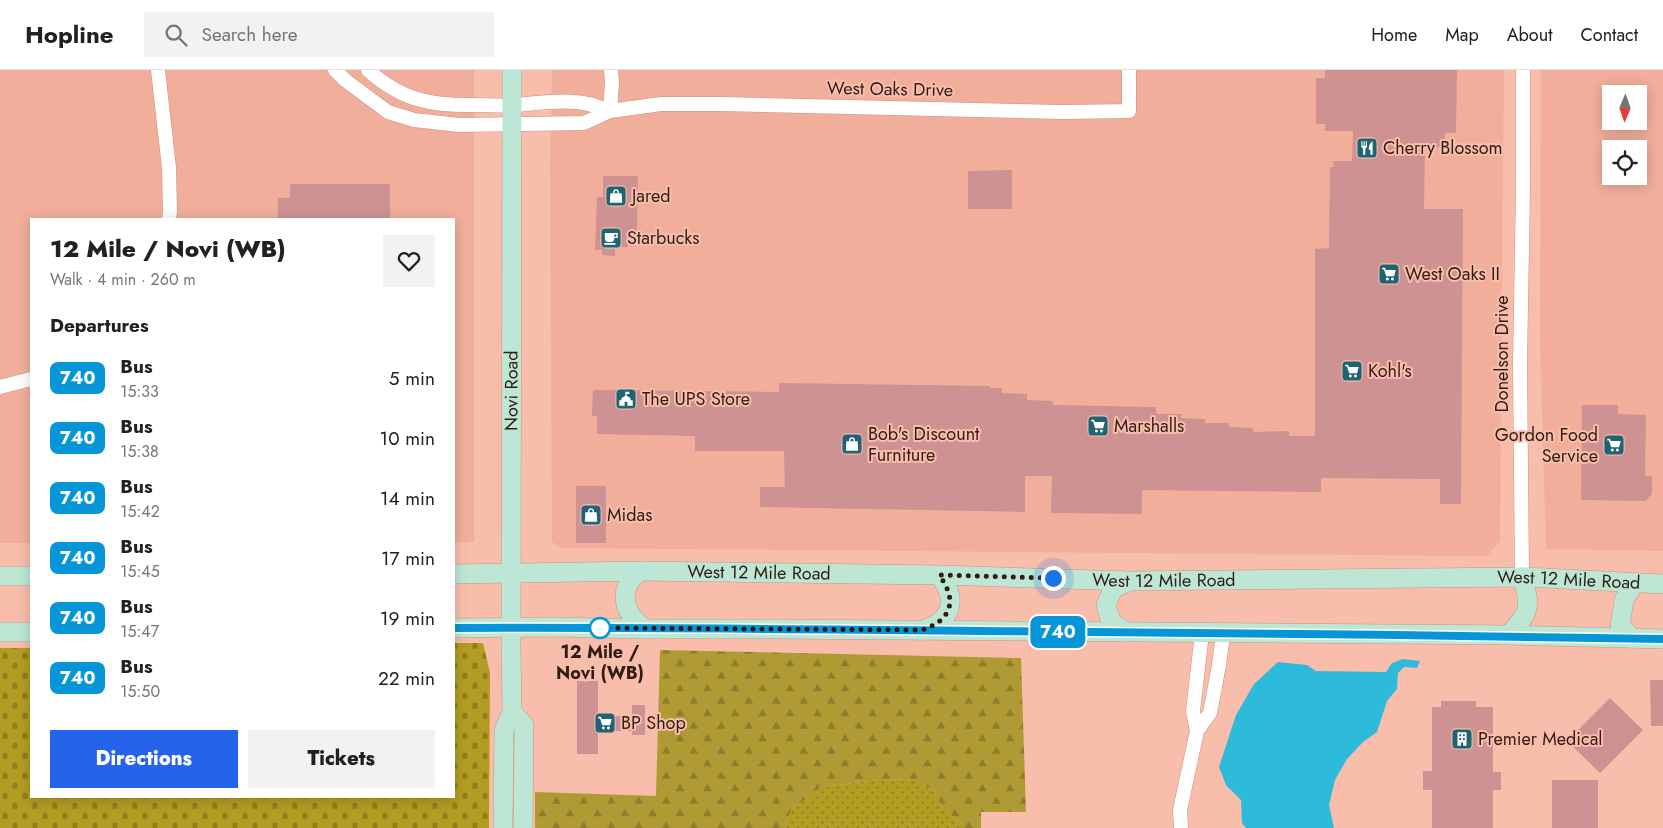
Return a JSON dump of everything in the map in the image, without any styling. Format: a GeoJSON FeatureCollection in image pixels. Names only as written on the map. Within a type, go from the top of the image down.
{"type":"FeatureCollection","features":[{"type":"Feature","properties":{"kind":"main road","name":"Novi Road"},"geometry":{"type":"LineString","coordinates":[[503,828],[504,730],[512,712],[512,70]]}},
{"type":"Feature","properties":{"kind":"main road","name":"West 12 Mile Road"},"geometry":{"type":"LineString","coordinates":[[455,574],[641,571],[939,575],[1129,581],[1522,578],[1663,584]]}},
{"type":"Feature","properties":{"kind":"main road"},"geometry":{"type":"LineString","coordinates":[[641,571],[632,576],[627,587],[625,600],[628,612],[635,622],[644,629]]}},
{"type":"Feature","properties":{"kind":"main road"},"geometry":{"type":"LineString","coordinates":[[922,630],[936,626],[946,615],[950,601],[948,586],[939,575]]}},
{"type":"Feature","properties":{"kind":"main road"},"geometry":{"type":"LineString","coordinates":[[0,576],[30,576]]}},
{"type":"Feature","properties":{"kind":"main road"},"geometry":{"type":"LineString","coordinates":[[1508,636],[1520,623],[1527,610],[1528,595],[1522,578]]}},
{"type":"Feature","properties":{"kind":"main road"},"geometry":{"type":"LineString","coordinates":[[1126,632],[1111,622],[1106,605],[1113,589],[1129,581]]}},
{"type":"Feature","properties":{"kind":"main road"},"geometry":{"type":"LineString","coordinates":[[1632,638],[1620,626],[1624,600],[1634,584]]}},
{"type":"Feature","properties":{"kind":"main road"},"geometry":{"type":"LineString","coordinates":[[455,628],[922,630],[1663,639]]}},
{"type":"Feature","properties":{"kind":"main road"},"geometry":{"type":"LineString","coordinates":[[0,632],[30,632]]}},
{"type":"Feature","properties":{"kind":"main road","name":"Novi Road"},"geometry":{"type":"LineString","coordinates":[[512,712],[524,725],[523,828]]}},
{"type":"Feature","properties":{"kind":"street"},"geometry":{"type":"LineString","coordinates":[[158,70],[168,168],[169,218]]}},
{"type":"Feature","properties":{"kind":"street"},"geometry":{"type":"LineString","coordinates":[[335,70],[345,80],[388,112],[414,120],[459,125],[512,114]]}},
{"type":"Feature","properties":{"kind":"street"},"geometry":{"type":"LineString","coordinates":[[368,70],[393,88],[414,98],[434,104],[512,114]]}},
{"type":"Feature","properties":{"kind":"street"},"geometry":{"type":"LineString","coordinates":[[610,111],[611,70]]}},
{"type":"Feature","properties":{"kind":"street","name":"West Oaks Drive"},"geometry":{"type":"LineString","coordinates":[[512,114],[584,123],[610,111],[661,104],[1063,112],[1129,111],[1129,70]]}},
{"type":"Feature","properties":{"kind":"street","name":"Donelson Drive"},"geometry":{"type":"LineString","coordinates":[[1522,578],[1520,363],[1523,70]]}},
{"type":"Feature","properties":{"kind":"street","name":"West Oaks Drive"},"geometry":{"type":"LineString","coordinates":[[512,114],[546,102],[588,104],[610,111]]}},
{"type":"Feature","properties":{"kind":"street"},"geometry":{"type":"LineString","coordinates":[[0,387],[30,379]]}},
{"type":"Feature","properties":{"kind":"street"},"geometry":{"type":"LineString","coordinates":[[1181,828],[1180,810],[1197,731],[1193,711],[1202,633]]}},
{"type":"Feature","properties":{"kind":"street"},"geometry":{"type":"LineString","coordinates":[[1197,731],[1210,713],[1223,634]]}},
{"type":"Feature","properties":{"kind":"shaded area"},"geometry":{"type":"Polygon","coordinates":[[[0,70],[474,70],[474,542],[455,542],[455,218],[30,218],[30,543],[0,543],[0,70]]]}},
{"type":"Feature","properties":{"kind":"shaded area"},"geometry":{"type":"Polygon","coordinates":[[[552,70],[1504,70],[1500,541],[1487,556],[560,548],[552,542],[550,162],[552,70]]]}},
{"type":"Feature","properties":{"kind":"shaded area"},"geometry":{"type":"Polygon","coordinates":[[[1541,70],[1663,70],[1663,551],[1546,549],[1540,341],[1541,70]]]}},
{"type":"Feature","properties":{"kind":"green space"},"geometry":{"type":"Polygon","coordinates":[[[455,643],[483,643],[490,673],[489,828],[0,828],[0,648],[30,648],[30,798],[455,798],[455,643]]]}},
{"type":"Feature","properties":{"kind":"green space"},"geometry":{"type":"Polygon","coordinates":[[[660,650],[1021,658],[1026,812],[981,812],[981,828],[963,828],[963,825],[943,809],[934,791],[915,779],[878,780],[821,787],[791,811],[784,828],[535,828],[535,792],[656,796],[660,650]]]}},
{"type":"Feature","properties":{"kind":"green space"},"geometry":{"type":"Polygon","coordinates":[[[915,779],[934,791],[943,809],[963,825],[963,828],[784,828],[791,811],[821,787],[878,780],[915,779]]]}},
{"type":"Feature","properties":{"kind":"water"},"geometry":{"type":"Polygon","coordinates":[[[1403,659],[1420,661],[1417,668],[1404,667],[1398,673],[1397,689],[1387,701],[1377,732],[1363,742],[1347,759],[1335,780],[1329,805],[1334,828],[1246,828],[1242,823],[1241,800],[1226,785],[1219,767],[1236,715],[1254,684],[1278,662],[1307,665],[1316,671],[1386,672],[1392,663],[1403,659]]]}},
{"type":"Feature","properties":{"kind":"building","name":"West Oaks II"},"geometry":{"type":"Polygon","coordinates":[[[1325,70],[1457,70],[1456,133],[1445,133],[1444,147],[1425,147],[1424,209],[1463,209],[1461,504],[1440,504],[1440,479],[1321,478],[1321,492],[1142,490],[1142,514],[1051,513],[1052,476],[1025,476],[1025,512],[760,507],[760,487],[785,487],[784,451],[695,451],[695,436],[597,434],[597,416],[592,416],[593,390],[779,392],[779,383],[990,386],[990,388],[1002,388],[1002,393],[1027,394],[1027,400],[1053,401],[1053,405],[1156,407],[1156,414],[1181,414],[1181,418],[1205,419],[1205,423],[1229,423],[1229,427],[1253,428],[1253,432],[1289,431],[1289,436],[1315,436],[1315,249],[1329,248],[1330,167],[1334,167],[1333,161],[1352,161],[1353,131],[1325,131],[1325,124],[1316,124],[1316,78],[1325,78],[1325,70]]]}},
{"type":"Feature","properties":{"kind":"building"},"geometry":{"type":"Polygon","coordinates":[[[1012,170],[1012,209],[968,209],[968,171],[1012,170]]]}},
{"type":"Feature","properties":{"kind":"building"},"geometry":{"type":"Polygon","coordinates":[[[603,176],[638,176],[637,232],[628,231],[628,247],[615,247],[615,256],[602,255],[602,250],[595,250],[597,197],[603,197],[603,176]]]}},
{"type":"Feature","properties":{"kind":"building"},"geometry":{"type":"Polygon","coordinates":[[[290,184],[390,184],[390,218],[278,218],[278,198],[290,198],[290,184]]]}},
{"type":"Feature","properties":{"kind":"building","name":"Gordon Food Service"},"geometry":{"type":"Polygon","coordinates":[[[1582,405],[1618,405],[1618,414],[1646,415],[1645,476],[1652,476],[1652,494],[1645,501],[1581,500],[1582,405]]]}},
{"type":"Feature","properties":{"kind":"building","name":"Midas"},"geometry":{"type":"Polygon","coordinates":[[[576,486],[606,486],[606,543],[576,543],[576,486]]]}},
{"type":"Feature","properties":{"kind":"building"},"geometry":{"type":"Polygon","coordinates":[[[1650,680],[1663,680],[1663,726],[1651,726],[1650,680]]]}},
{"type":"Feature","properties":{"kind":"building"},"geometry":{"type":"Polygon","coordinates":[[[577,681],[598,681],[598,716],[632,716],[632,705],[645,705],[645,735],[632,735],[632,731],[598,731],[598,754],[577,754],[577,681]]]}},
{"type":"Feature","properties":{"kind":"building"},"geometry":{"type":"Polygon","coordinates":[[[1610,698],[1643,730],[1600,773],[1567,741],[1610,698]]]}},
{"type":"Feature","properties":{"kind":"building","name":"Premier Medical"},"geometry":{"type":"Polygon","coordinates":[[[1441,701],[1476,701],[1476,707],[1493,707],[1493,772],[1501,772],[1501,790],[1493,790],[1493,828],[1432,828],[1432,790],[1423,790],[1423,771],[1432,771],[1432,707],[1441,707],[1441,701]]]}},
{"type":"Feature","properties":{"kind":"building"},"geometry":{"type":"Polygon","coordinates":[[[1552,780],[1598,780],[1598,828],[1552,828],[1552,780]]]}},
{"type":"Feature","properties":{"kind":"bus line","name":"740"},"geometry":{"type":"LineString","coordinates":[[455,628],[776,628],[1663,639]]}},
{"type":"Feature","properties":{"kind":"place","name":"Cherry Blossom"},"geometry":{"type":"Point","coordinates":[1367,148]}},
{"type":"Feature","properties":{"kind":"place","name":"Jared"},"geometry":{"type":"Point","coordinates":[616,196]}},
{"type":"Feature","properties":{"kind":"place","name":"Starbucks"},"geometry":{"type":"Point","coordinates":[611,238]}},
{"type":"Feature","properties":{"kind":"place","name":"West Oaks II"},"geometry":{"type":"Point","coordinates":[1389,274]}},
{"type":"Feature","properties":{"kind":"place","name":"Kohl's"},"geometry":{"type":"Point","coordinates":[1352,371]}},
{"type":"Feature","properties":{"kind":"place","name":"The UPS Store"},"geometry":{"type":"Point","coordinates":[626,399]}},
{"type":"Feature","properties":{"kind":"place","name":"Marshalls"},"geometry":{"type":"Point","coordinates":[1098,426]}},
{"type":"Feature","properties":{"kind":"place","name":"Bob's Discount Furniture"},"geometry":{"type":"Point","coordinates":[852,444]}},
{"type":"Feature","properties":{"kind":"place","name":"Gordon Food Service"},"geometry":{"type":"Point","coordinates":[1614,445]}},
{"type":"Feature","properties":{"kind":"place","name":"Midas"},"geometry":{"type":"Point","coordinates":[591,515]}},
{"type":"Feature","properties":{"kind":"place","name":"12 Mile / Novi (WB)"},"geometry":{"type":"Point","coordinates":[600,628]}},
{"type":"Feature","properties":{"kind":"place","name":"BP Shop"},"geometry":{"type":"Point","coordinates":[605,723]}},
{"type":"Feature","properties":{"kind":"place","name":"Premier Medical"},"geometry":{"type":"Point","coordinates":[1462,739]}},
{"type":"Feature","properties":{"kind":"route"},"geometry":{"type":"LineString","coordinates":[[600,628],[922,630],[936,626],[946,615],[950,601],[948,586],[939,575],[1053,578]]}}]}
